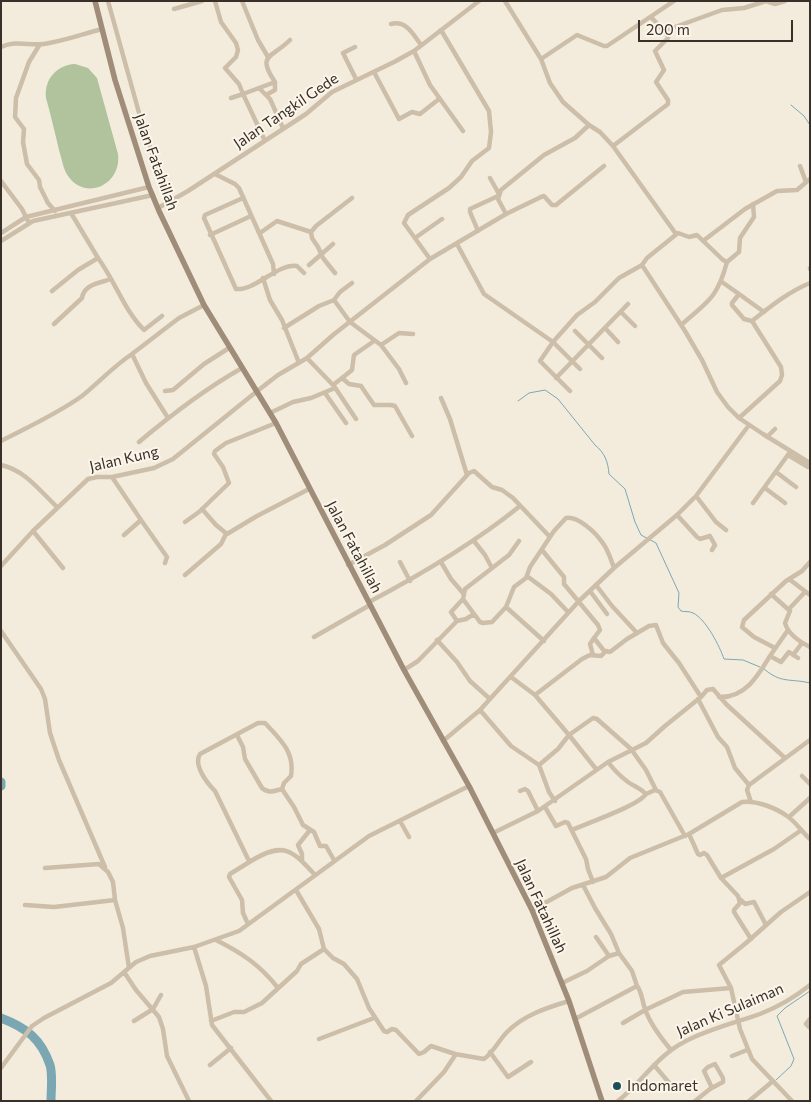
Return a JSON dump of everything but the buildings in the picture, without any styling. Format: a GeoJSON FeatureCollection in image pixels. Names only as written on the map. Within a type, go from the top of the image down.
{"type":"FeatureCollection","features":[{"type":"Feature","properties":{"kind":"street","name":"Jalan Fatahillah"},"geometry":{"type":"LineString","coordinates":[[95,1],[115,80],[149,187],[158,208],[204,305],[276,422],[348,564],[404,670],[469,786],[532,910],[569,1001],[602,1101]]}},
{"type":"Feature","properties":{"kind":"street"},"geometry":{"type":"LineString","coordinates":[[108,1],[141,120],[169,204]]}},
{"type":"Feature","properties":{"kind":"street"},"geometry":{"type":"LineString","coordinates":[[174,9],[202,1]]}},
{"type":"Feature","properties":{"kind":"street"},"geometry":{"type":"LineString","coordinates":[[215,1],[221,22],[236,43],[238,50],[236,57],[225,68],[238,84],[265,141]]}},
{"type":"Feature","properties":{"kind":"street"},"geometry":{"type":"LineString","coordinates":[[242,1],[258,40],[268,57]]}},
{"type":"Feature","properties":{"kind":"street","name":"Jalan Tangkil Gede"},"geometry":{"type":"LineString","coordinates":[[158,208],[169,204],[306,114],[332,92],[414,50],[478,1]]}},
{"type":"Feature","properties":{"kind":"street"},"geometry":{"type":"LineString","coordinates":[[505,1],[540,59],[550,83],[563,102],[588,125],[600,132],[613,146],[676,234]]}},
{"type":"Feature","properties":{"kind":"street"},"geometry":{"type":"LineString","coordinates":[[540,59],[577,35],[596,44],[607,46],[674,1]]}},
{"type":"Feature","properties":{"kind":"street"},"geometry":{"type":"LineString","coordinates":[[664,31],[708,14],[744,8],[766,1],[775,4],[785,1]]}},
{"type":"Feature","properties":{"kind":"street"},"geometry":{"type":"LineString","coordinates":[[613,146],[668,104],[668,100],[656,82],[664,70],[655,51],[668,36],[651,17]]}},
{"type":"Feature","properties":{"kind":"street"},"geometry":{"type":"LineString","coordinates":[[391,24],[397,22],[407,27],[421,45]]}},
{"type":"Feature","properties":{"kind":"street"},"geometry":{"type":"LineString","coordinates":[[1,47],[13,42],[40,44],[102,30]]}},
{"type":"Feature","properties":{"kind":"street"},"geometry":{"type":"LineString","coordinates":[[430,259],[404,223],[408,215],[455,183],[472,161],[489,148],[490,144],[489,111],[441,30]]}},
{"type":"Feature","properties":{"kind":"street"},"geometry":{"type":"LineString","coordinates":[[266,95],[275,90],[275,82],[265,63],[268,57],[290,40]]}},
{"type":"Feature","properties":{"kind":"street"},"geometry":{"type":"LineString","coordinates":[[40,44],[29,62],[16,98],[15,117],[24,129],[23,142],[27,164],[39,180],[40,187],[54,211]]}},
{"type":"Feature","properties":{"kind":"street"},"geometry":{"type":"LineString","coordinates":[[355,47],[343,53],[356,79]]}},
{"type":"Feature","properties":{"kind":"street"},"geometry":{"type":"LineString","coordinates":[[414,50],[430,85],[463,132]]}},
{"type":"Feature","properties":{"kind":"street"},"geometry":{"type":"LineString","coordinates":[[374,72],[399,119],[412,112],[420,114],[439,99]]}},
{"type":"Feature","properties":{"kind":"street"},"geometry":{"type":"LineString","coordinates":[[231,98],[275,82]]}},
{"type":"Feature","properties":{"kind":"street"},"geometry":{"type":"LineString","coordinates":[[259,88],[270,99],[283,128]]}},
{"type":"Feature","properties":{"kind":"street"},"geometry":{"type":"LineString","coordinates":[[478,231],[470,209],[498,195],[539,159],[575,138],[588,125]]}},
{"type":"Feature","properties":{"kind":"street","name":"Jalan Kung"},"geometry":{"type":"LineString","coordinates":[[1,566],[57,507],[88,479],[93,477],[112,477],[154,468],[173,459],[256,392],[307,358],[430,259],[506,214],[544,196],[552,205],[556,205],[604,166]]}},
{"type":"Feature","properties":{"kind":"street"},"geometry":{"type":"LineString","coordinates":[[703,241],[722,225],[753,204],[779,190],[796,190],[808,180],[800,166]]}},
{"type":"Feature","properties":{"kind":"street"},"geometry":{"type":"LineString","coordinates":[[215,174],[235,184],[260,233],[273,264],[274,274]]}},
{"type":"Feature","properties":{"kind":"street"},"geometry":{"type":"LineString","coordinates":[[490,178],[506,214]]}},
{"type":"Feature","properties":{"kind":"street"},"geometry":{"type":"LineString","coordinates":[[1,181],[29,223]]}},
{"type":"Feature","properties":{"kind":"street"},"geometry":{"type":"LineString","coordinates":[[1,233],[26,217],[149,187]]}},
{"type":"Feature","properties":{"kind":"street"},"geometry":{"type":"LineString","coordinates":[[1,241],[29,223],[153,195]]}},
{"type":"Feature","properties":{"kind":"street"},"geometry":{"type":"LineString","coordinates":[[243,198],[205,214],[204,218],[210,235],[236,289],[239,290],[291,265],[297,266],[304,273]]}},
{"type":"Feature","properties":{"kind":"street"},"geometry":{"type":"LineString","coordinates":[[335,273],[321,254],[312,238],[311,232],[318,223],[352,198]]}},
{"type":"Feature","properties":{"kind":"street"},"geometry":{"type":"LineString","coordinates":[[681,325],[703,307],[722,282],[727,262],[739,252],[740,238],[754,217],[753,204]]}},
{"type":"Feature","properties":{"kind":"street"},"geometry":{"type":"LineString","coordinates":[[71,213],[137,323],[144,330],[162,316]]}},
{"type":"Feature","properties":{"kind":"street"},"geometry":{"type":"LineString","coordinates":[[210,235],[251,216]]}},
{"type":"Feature","properties":{"kind":"street"},"geometry":{"type":"LineString","coordinates":[[415,238],[442,219]]}},
{"type":"Feature","properties":{"kind":"street"},"geometry":{"type":"LineString","coordinates":[[260,233],[277,221],[311,232]]}},
{"type":"Feature","properties":{"kind":"street"},"geometry":{"type":"LineString","coordinates":[[570,391],[540,361],[553,342],[577,316],[619,278],[642,265],[647,258],[676,234],[682,233],[689,237],[697,235],[727,262]]}},
{"type":"Feature","properties":{"kind":"street"},"geometry":{"type":"LineString","coordinates":[[309,265],[333,244]]}},
{"type":"Feature","properties":{"kind":"street"},"geometry":{"type":"LineString","coordinates":[[457,244],[484,294],[553,342],[580,370]]}},
{"type":"Feature","properties":{"kind":"street"},"geometry":{"type":"LineString","coordinates":[[52,291],[78,270],[98,258]]}},
{"type":"Feature","properties":{"kind":"street"},"geometry":{"type":"LineString","coordinates":[[642,265],[702,360],[717,392],[739,418],[809,465]]}},
{"type":"Feature","properties":{"kind":"street"},"geometry":{"type":"LineString","coordinates":[[263,278],[270,300],[282,320],[299,363]]}},
{"type":"Feature","properties":{"kind":"street"},"geometry":{"type":"LineString","coordinates":[[54,324],[82,298],[86,288],[111,279]]}},
{"type":"Feature","properties":{"kind":"street"},"geometry":{"type":"LineString","coordinates":[[722,282],[764,312]]}},
{"type":"Feature","properties":{"kind":"street"},"geometry":{"type":"LineString","coordinates":[[284,328],[319,306],[334,300],[340,292],[352,283]]}},
{"type":"Feature","properties":{"kind":"street"},"geometry":{"type":"LineString","coordinates":[[739,294],[732,305],[744,320],[752,321],[800,287],[810,283]]}},
{"type":"Feature","properties":{"kind":"street"},"geometry":{"type":"LineString","coordinates":[[334,300],[350,322],[381,345],[400,369],[406,383]]}},
{"type":"Feature","properties":{"kind":"street"},"geometry":{"type":"LineString","coordinates":[[556,378],[628,304]]}},
{"type":"Feature","properties":{"kind":"street"},"geometry":{"type":"LineString","coordinates":[[1,441],[47,417],[81,396],[120,362],[179,318],[204,305]]}},
{"type":"Feature","properties":{"kind":"street"},"geometry":{"type":"LineString","coordinates":[[621,312],[635,326]]}},
{"type":"Feature","properties":{"kind":"street"},"geometry":{"type":"LineString","coordinates":[[739,418],[780,381],[782,375],[781,368],[752,321]]}},
{"type":"Feature","properties":{"kind":"street"},"geometry":{"type":"LineString","coordinates":[[605,328],[618,342]]}},
{"type":"Feature","properties":{"kind":"street"},"geometry":{"type":"LineString","coordinates":[[575,331],[602,358]]}},
{"type":"Feature","properties":{"kind":"street"},"geometry":{"type":"LineString","coordinates":[[381,345],[399,333],[413,334]]}},
{"type":"Feature","properties":{"kind":"street"},"geometry":{"type":"LineString","coordinates":[[270,413],[292,402],[311,398],[334,386],[353,368],[354,355],[374,341]]}},
{"type":"Feature","properties":{"kind":"street"},"geometry":{"type":"LineString","coordinates":[[165,391],[172,390],[204,364],[229,348]]}},
{"type":"Feature","properties":{"kind":"street"},"geometry":{"type":"LineString","coordinates":[[132,354],[146,384],[168,418]]}},
{"type":"Feature","properties":{"kind":"street"},"geometry":{"type":"LineString","coordinates":[[307,358],[334,386],[356,419]]}},
{"type":"Feature","properties":{"kind":"street"},"geometry":{"type":"LineString","coordinates":[[139,442],[217,382],[242,368]]}},
{"type":"Feature","properties":{"kind":"street"},"geometry":{"type":"LineString","coordinates":[[342,378],[349,384],[361,386],[374,405],[395,406],[412,436]]}},
{"type":"Feature","properties":{"kind":"street"},"geometry":{"type":"LineString","coordinates":[[325,392],[346,423]]}},
{"type":"Feature","properties":{"kind":"street"},"geometry":{"type":"LineString","coordinates":[[441,398],[450,419],[467,475]]}},
{"type":"Feature","properties":{"kind":"street"},"geometry":{"type":"LineString","coordinates":[[186,522],[229,482],[214,452],[226,443],[276,422]]}},
{"type":"Feature","properties":{"kind":"street"},"geometry":{"type":"LineString","coordinates":[[444,741],[480,710],[579,601],[696,496],[749,425]]}},
{"type":"Feature","properties":{"kind":"street"},"geometry":{"type":"LineString","coordinates":[[767,437],[774,429]]}},
{"type":"Feature","properties":{"kind":"street"},"geometry":{"type":"LineString","coordinates":[[753,503],[789,453]]}},
{"type":"Feature","properties":{"kind":"street"},"geometry":{"type":"LineString","coordinates":[[1,465],[11,467],[20,472],[57,507]]}},
{"type":"Feature","properties":{"kind":"street"},"geometry":{"type":"LineString","coordinates":[[348,564],[385,545],[431,515],[467,475],[472,472],[476,472],[492,487],[505,492],[550,537]]}},
{"type":"Feature","properties":{"kind":"street"},"geometry":{"type":"LineString","coordinates":[[776,472],[796,487]]}},
{"type":"Feature","properties":{"kind":"street"},"geometry":{"type":"LineString","coordinates":[[112,477],[167,557],[165,563]]}},
{"type":"Feature","properties":{"kind":"street"},"geometry":{"type":"LineString","coordinates":[[765,488],[785,503]]}},
{"type":"Feature","properties":{"kind":"street"},"geometry":{"type":"LineString","coordinates":[[184,575],[206,559],[221,544],[226,534],[309,489]]}},
{"type":"Feature","properties":{"kind":"street"},"geometry":{"type":"LineString","coordinates":[[696,496],[713,518],[726,530]]}},
{"type":"Feature","properties":{"kind":"street"},"geometry":{"type":"LineString","coordinates":[[314,637],[441,562],[474,541],[520,506]]}},
{"type":"Feature","properties":{"kind":"street"},"geometry":{"type":"LineString","coordinates":[[202,509],[226,534]]}},
{"type":"Feature","properties":{"kind":"street"},"geometry":{"type":"LineString","coordinates":[[677,515],[700,539],[710,536],[716,545],[712,550]]}},
{"type":"Feature","properties":{"kind":"street"},"geometry":{"type":"LineString","coordinates":[[441,562],[474,614],[480,622],[484,623],[492,622],[506,607],[514,588],[527,576],[530,567],[558,525],[566,518],[575,519],[592,531],[602,542],[614,568]]}},
{"type":"Feature","properties":{"kind":"street"},"geometry":{"type":"LineString","coordinates":[[124,535],[141,520]]}},
{"type":"Feature","properties":{"kind":"street"},"geometry":{"type":"LineString","coordinates":[[33,531],[63,568]]}},
{"type":"Feature","properties":{"kind":"street"},"geometry":{"type":"LineString","coordinates":[[457,621],[451,612],[463,596],[465,589],[509,555],[519,540]]}},
{"type":"Feature","properties":{"kind":"street"},"geometry":{"type":"LineString","coordinates":[[474,541],[492,568]]}},
{"type":"Feature","properties":{"kind":"street"},"geometry":{"type":"LineString","coordinates":[[542,550],[564,577],[564,584],[600,628],[590,644],[593,656]]}},
{"type":"Feature","properties":{"kind":"street"},"geometry":{"type":"LineString","coordinates":[[400,562],[410,580]]}},
{"type":"Feature","properties":{"kind":"street"},"geometry":{"type":"LineString","coordinates":[[775,648],[754,638],[742,628],[744,620],[771,594],[802,571],[810,562]]}},
{"type":"Feature","properties":{"kind":"street"},"geometry":{"type":"LineString","coordinates":[[527,576],[551,594],[568,612]]}},
{"type":"Feature","properties":{"kind":"street"},"geometry":{"type":"LineString","coordinates":[[789,580],[807,594],[789,609]]}},
{"type":"Feature","properties":{"kind":"street"},"geometry":{"type":"LineString","coordinates":[[596,585],[637,633]]}},
{"type":"Feature","properties":{"kind":"street"},"geometry":{"type":"LineString","coordinates":[[590,591],[607,614]]}},
{"type":"Feature","properties":{"kind":"street"},"geometry":{"type":"LineString","coordinates":[[771,594],[789,609],[791,614],[785,623],[788,630],[802,643],[810,647]]}},
{"type":"Feature","properties":{"kind":"street"},"geometry":{"type":"LineString","coordinates":[[506,607],[544,641]]}},
{"type":"Feature","properties":{"kind":"street"},"geometry":{"type":"LineString","coordinates":[[404,670],[418,661],[457,621],[466,619],[474,614]]}},
{"type":"Feature","properties":{"kind":"street"},"geometry":{"type":"LineString","coordinates":[[536,695],[582,659],[601,656],[606,652],[612,651],[622,641],[649,626],[656,625],[663,643],[679,662],[700,698],[718,737],[727,747],[735,768],[749,785]]}},
{"type":"Feature","properties":{"kind":"street"},"geometry":{"type":"LineString","coordinates":[[719,697],[729,698],[747,688],[788,630]]}},
{"type":"Feature","properties":{"kind":"street"},"geometry":{"type":"LineString","coordinates":[[1,631],[46,699],[50,733],[59,760],[113,882],[115,900],[123,928],[126,970],[136,990],[159,1017],[164,1029],[167,1056],[189,1101]]}},
{"type":"Feature","properties":{"kind":"street"},"geometry":{"type":"LineString","coordinates":[[594,638],[606,652]]}},
{"type":"Feature","properties":{"kind":"street"},"geometry":{"type":"LineString","coordinates":[[438,640],[470,681],[490,699]]}},
{"type":"Feature","properties":{"kind":"street"},"geometry":{"type":"LineString","coordinates":[[793,655],[802,643]]}},
{"type":"Feature","properties":{"kind":"street"},"geometry":{"type":"LineString","coordinates":[[770,656],[780,662],[787,653],[798,658]]}},
{"type":"Feature","properties":{"kind":"street"},"geometry":{"type":"LineString","coordinates":[[511,677],[536,695],[596,769]]}},
{"type":"Feature","properties":{"kind":"street"},"geometry":{"type":"LineString","coordinates":[[493,833],[545,807],[596,769],[652,740],[665,726],[711,689],[784,758]]}},
{"type":"Feature","properties":{"kind":"street"},"geometry":{"type":"LineString","coordinates":[[480,710],[511,746],[539,764],[549,792],[555,801]]}},
{"type":"Feature","properties":{"kind":"street"},"geometry":{"type":"LineString","coordinates":[[539,764],[558,749],[569,735],[593,718],[596,719],[631,750],[646,770],[656,790],[661,794],[698,854],[704,853],[707,855],[722,878],[740,899],[746,904],[754,902],[766,924]]}},
{"type":"Feature","properties":{"kind":"street"},"geometry":{"type":"LineString","coordinates":[[251,861],[246,857],[215,791],[210,787],[197,760],[200,754],[258,722],[262,722],[284,743],[289,751],[291,777],[284,783],[282,789]]}},
{"type":"Feature","properties":{"kind":"street"},"geometry":{"type":"LineString","coordinates":[[237,735],[245,758],[262,788],[266,792],[282,789]]}},
{"type":"Feature","properties":{"kind":"street"},"geometry":{"type":"LineString","coordinates":[[752,802],[747,790],[749,785],[810,740]]}},
{"type":"Feature","properties":{"kind":"street"},"geometry":{"type":"LineString","coordinates":[[608,762],[618,774],[646,794]]}},
{"type":"Feature","properties":{"kind":"street"},"geometry":{"type":"LineString","coordinates":[[802,776],[810,784]]}},
{"type":"Feature","properties":{"kind":"street"},"geometry":{"type":"LineString","coordinates":[[1,1068],[32,1026],[112,983],[136,962],[150,956],[194,947],[230,935],[296,890],[334,860],[369,836],[469,786]]}},
{"type":"Feature","properties":{"kind":"street"},"geometry":{"type":"LineString","coordinates":[[282,789],[304,825],[314,832],[321,847],[327,847],[334,860]]}},
{"type":"Feature","properties":{"kind":"street"},"geometry":{"type":"LineString","coordinates":[[572,830],[630,806],[646,794],[656,790]]}},
{"type":"Feature","properties":{"kind":"street"},"geometry":{"type":"LineString","coordinates":[[520,791],[528,791],[538,811]]}},
{"type":"Feature","properties":{"kind":"street"},"geometry":{"type":"LineString","coordinates":[[789,817],[810,798]]}},
{"type":"Feature","properties":{"kind":"street"},"geometry":{"type":"LineString","coordinates":[[532,910],[572,888],[609,875],[630,858],[687,835],[742,802],[752,802],[774,809],[789,817],[800,831],[810,838]]}},
{"type":"Feature","properties":{"kind":"street"},"geometry":{"type":"LineString","coordinates":[[545,807],[556,826],[566,822],[572,830],[586,859],[593,882]]}},
{"type":"Feature","properties":{"kind":"street"},"geometry":{"type":"LineString","coordinates":[[400,821],[408,837]]}},
{"type":"Feature","properties":{"kind":"street"},"geometry":{"type":"LineString","coordinates":[[302,862],[302,854],[298,845],[310,830]]}},
{"type":"Feature","properties":{"kind":"street"},"geometry":{"type":"LineString","coordinates":[[722,878],[774,849],[800,831]]}},
{"type":"Feature","properties":{"kind":"street"},"geometry":{"type":"LineString","coordinates":[[248,924],[243,913],[242,900],[229,877],[232,873],[263,854],[283,850],[289,851],[315,875]]}},
{"type":"Feature","properties":{"kind":"street"},"geometry":{"type":"LineString","coordinates":[[45,868],[99,864],[105,867]]}},
{"type":"Feature","properties":{"kind":"street"},"geometry":{"type":"LineString","coordinates":[[583,885],[612,934],[619,953],[632,971],[645,1010],[657,1032],[671,1050]]}},
{"type":"Feature","properties":{"kind":"street"},"geometry":{"type":"LineString","coordinates":[[296,890],[319,929],[324,949],[344,964],[358,978],[374,1018],[384,1031],[394,1029],[399,1032],[418,1054],[421,1054],[431,1046],[456,1054],[481,1059],[486,1058],[508,1031],[527,1017],[538,1011],[569,1001]]}},
{"type":"Feature","properties":{"kind":"street"},"geometry":{"type":"LineString","coordinates":[[792,1101],[758,1066],[747,1050],[731,990],[719,965],[780,912],[810,892]]}},
{"type":"Feature","properties":{"kind":"street"},"geometry":{"type":"LineString","coordinates":[[740,899],[740,905],[734,912],[751,939]]}},
{"type":"Feature","properties":{"kind":"street"},"geometry":{"type":"LineString","coordinates":[[25,906],[54,907],[115,900]]}},
{"type":"Feature","properties":{"kind":"street"},"geometry":{"type":"LineString","coordinates":[[596,938],[609,956]]}},
{"type":"Feature","properties":{"kind":"street"},"geometry":{"type":"LineString","coordinates":[[213,940],[237,950],[255,962],[278,988]]}},
{"type":"Feature","properties":{"kind":"street"},"geometry":{"type":"LineString","coordinates":[[194,947],[206,986],[211,1021],[271,1101]]}},
{"type":"Feature","properties":{"kind":"street"},"geometry":{"type":"LineString","coordinates":[[211,1021],[234,1012],[244,1012],[266,1001],[297,971],[301,964],[324,949]]}},
{"type":"Feature","properties":{"kind":"street"},"geometry":{"type":"LineString","coordinates":[[562,983],[587,971],[609,956],[619,953]]}},
{"type":"Feature","properties":{"kind":"street","name":"Jalan Ki Sulaiman"},"geometry":{"type":"LineString","coordinates":[[618,1101],[632,1090],[654,1065],[683,1042],[771,1009],[810,985]]}},
{"type":"Feature","properties":{"kind":"street"},"geometry":{"type":"LineString","coordinates":[[575,1019],[637,986]]}},
{"type":"Feature","properties":{"kind":"street"},"geometry":{"type":"LineString","coordinates":[[623,1023],[683,992],[731,990]]}},
{"type":"Feature","properties":{"kind":"street"},"geometry":{"type":"LineString","coordinates":[[134,1021],[153,1009],[161,995]]}},
{"type":"Feature","properties":{"kind":"street"},"geometry":{"type":"LineString","coordinates":[[147,1013],[150,1020]]}},
{"type":"Feature","properties":{"kind":"street"},"geometry":{"type":"LineString","coordinates":[[319,1039],[374,1018]]}},
{"type":"Feature","properties":{"kind":"street"},"geometry":{"type":"LineString","coordinates":[[810,1019],[806,1024],[810,1028]]}},
{"type":"Feature","properties":{"kind":"street"},"geometry":{"type":"LineString","coordinates":[[210,1065],[231,1048]]}},
{"type":"Feature","properties":{"kind":"street"},"geometry":{"type":"LineString","coordinates":[[732,1056],[747,1050]]}},
{"type":"Feature","properties":{"kind":"street"},"geometry":{"type":"LineString","coordinates":[[490,1052],[508,1077],[531,1062]]}},
{"type":"Feature","properties":{"kind":"street"},"geometry":{"type":"LineString","coordinates":[[416,1101],[444,1072],[456,1054]]}},
{"type":"Feature","properties":{"kind":"street"},"geometry":{"type":"LineString","coordinates":[[695,1101],[712,1088],[722,1084],[723,1080],[715,1064],[704,1071],[712,1088]]}},
{"type":"Feature","properties":{"kind":"street"},"geometry":{"type":"LineString","coordinates":[[654,1065],[671,1085]]}},
{"type":"Feature","properties":{"kind":"street"},"geometry":{"type":"LineString","coordinates":[[749,1101],[773,1081]]}},
{"type":"Feature","properties":{"kind":"green space"},"geometry":{"type":"Polygon","coordinates":[[[75,64],[88,68],[97,78],[118,154],[118,165],[109,181],[93,188],[84,188],[75,184],[66,173],[46,98],[47,85],[57,70],[75,64]]]}},
{"type":"Feature","properties":{"kind":"waterway"},"geometry":{"type":"LineString","coordinates":[[791,105],[804,116],[810,125]]}},
{"type":"Feature","properties":{"kind":"waterway"},"geometry":{"type":"LineString","coordinates":[[518,401],[529,393],[545,390],[558,399],[604,455],[609,474],[625,489],[641,535],[656,543],[679,593],[678,607],[681,611],[692,612],[703,621],[716,641],[724,659],[743,660],[760,667]]}},
{"type":"Feature","properties":{"kind":"waterway"},"geometry":{"type":"LineString","coordinates":[[764,669],[781,679],[810,683]]}},
{"type":"Feature","properties":{"kind":"waterway"},"geometry":{"type":"LineString","coordinates":[[776,1080],[791,1066],[794,1059],[777,1016],[785,1008],[810,991]]}},
{"type":"Feature","properties":{"kind":"waterway"},"geometry":{"type":"LineString","coordinates":[[1,1018],[26,1030],[42,1048],[51,1069],[51,1101]]}},
{"type":"Feature","properties":{"kind":"place","name":"Indomaret"},"geometry":{"type":"Point","coordinates":[617,1086]}}]}
